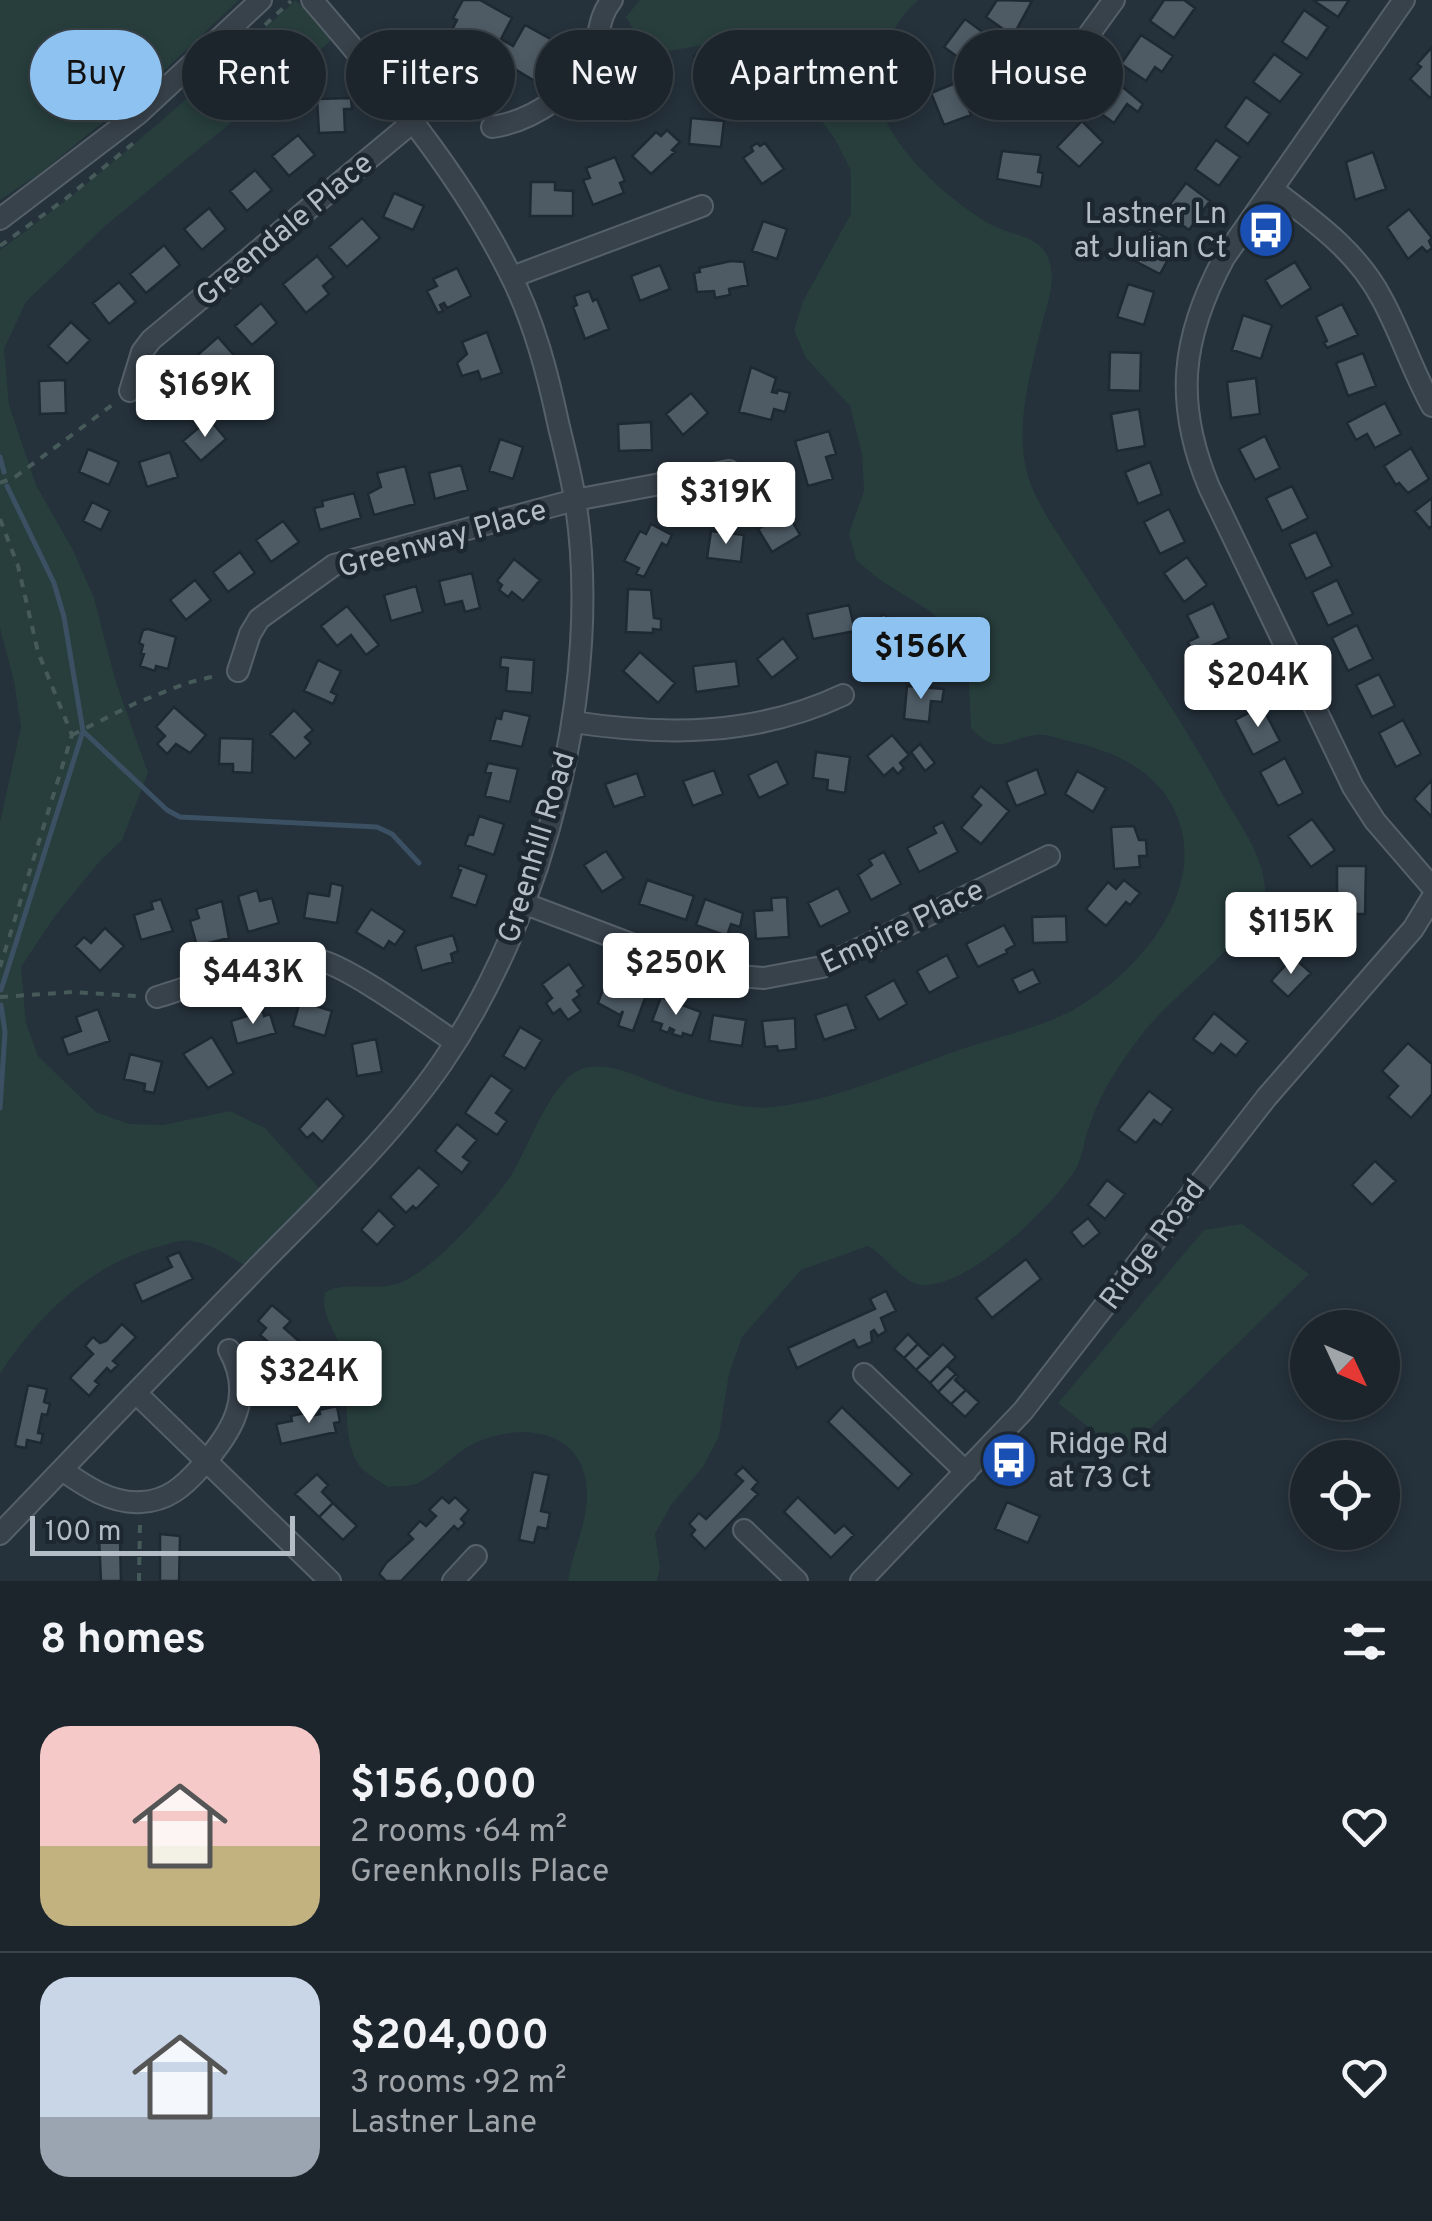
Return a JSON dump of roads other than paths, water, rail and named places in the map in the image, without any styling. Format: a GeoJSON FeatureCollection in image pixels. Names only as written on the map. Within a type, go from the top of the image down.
{"type":"FeatureCollection","features":[{"type":"Feature","properties":{"kind":"street"},"geometry":{"type":"LineString","coordinates":[[0,220],[138,114],[261,0]]}},
{"type":"Feature","properties":{"kind":"street","name":"Greenhill Road"},"geometry":{"type":"LineString","coordinates":[[312,0],[346,40]]}},
{"type":"Feature","properties":{"kind":"street"},"geometry":{"type":"LineString","coordinates":[[492,126],[515,122],[574,85],[588,63],[602,12],[612,0]]}},
{"type":"Feature","properties":{"kind":"street"},"geometry":{"type":"LineString","coordinates":[[1093,30],[1114,0]]}},
{"type":"Feature","properties":{"kind":"street"},"geometry":{"type":"LineString","coordinates":[[1404,0],[1209,286],[1190,336],[1185,388],[1192,444],[1217,505],[1353,788],[1374,821],[1432,887]]}},
{"type":"Feature","properties":{"kind":"street","name":"Greenhill Road"},"geometry":{"type":"LineString","coordinates":[[0,1534],[399,1119],[455,1042],[492,976],[523,904],[550,820],[573,722],[580,615],[576,500],[541,352],[512,276],[475,208],[414,120]]}},
{"type":"Feature","properties":{"kind":"street","name":"Greendale Place"},"geometry":{"type":"LineString","coordinates":[[130,391],[142,352],[151,340],[414,120]]}},
{"type":"Feature","properties":{"kind":"street"},"geometry":{"type":"LineString","coordinates":[[1272,190],[1331,234],[1368,277],[1382,298],[1432,406]]}},
{"type":"Feature","properties":{"kind":"street"},"geometry":{"type":"LineString","coordinates":[[512,276],[702,206]]}},
{"type":"Feature","properties":{"kind":"street","name":"Greenway Place"},"geometry":{"type":"LineString","coordinates":[[238,671],[259,619],[334,565],[576,500],[728,472]]}},
{"type":"Feature","properties":{"kind":"street"},"geometry":{"type":"LineString","coordinates":[[573,722],[632,731],[711,731],[772,720],[842,696]]}},
{"type":"Feature","properties":{"kind":"street","name":"Empire Place"},"geometry":{"type":"LineString","coordinates":[[523,904],[692,966],[741,977],[782,976],[822,967],[1049,856]]}},
{"type":"Feature","properties":{"kind":"street","name":"Ridge Road"},"geometry":{"type":"LineString","coordinates":[[861,1581],[1040,1390],[1266,1098],[1414,929],[1432,898]]}},
{"type":"Feature","properties":{"kind":"street"},"geometry":{"type":"LineString","coordinates":[[157,997],[278,962],[316,959],[344,972],[455,1042]]}},
{"type":"Feature","properties":{"kind":"street"},"geometry":{"type":"LineString","coordinates":[[62,1470],[106,1496],[140,1502],[175,1493],[232,1429],[238,1414],[240,1381],[229,1350]]}},
{"type":"Feature","properties":{"kind":"street"},"geometry":{"type":"LineString","coordinates":[[864,1374],[966,1472]]}},
{"type":"Feature","properties":{"kind":"street"},"geometry":{"type":"LineString","coordinates":[[136,1393],[330,1581]]}},
{"type":"Feature","properties":{"kind":"street"},"geometry":{"type":"LineString","coordinates":[[744,1530],[797,1581]]}},
{"type":"Feature","properties":{"kind":"street"},"geometry":{"type":"LineString","coordinates":[[453,1581],[476,1556]]}},
{"type":"Feature","properties":{"kind":"waterway"},"geometry":{"type":"LineString","coordinates":[[0,457],[4,472]]}},
{"type":"Feature","properties":{"kind":"waterway"},"geometry":{"type":"LineString","coordinates":[[1,990],[83,731],[64,617],[54,583],[7,486]]}},
{"type":"Feature","properties":{"kind":"waterway"},"geometry":{"type":"LineString","coordinates":[[84,732],[167,810],[180,817],[377,827],[392,834],[419,863]]}},
{"type":"Feature","properties":{"kind":"waterway"},"geometry":{"type":"LineString","coordinates":[[0,1108],[5,1032],[1,1005]]}},
{"type":"Feature","properties":{"kind":"place","name":"Lastner Ln at Julian Ct"},"geometry":{"type":"Point","coordinates":[1266,230]}},
{"type":"Feature","properties":{"kind":"place","name":"Ridge Rd at 73 Ct"},"geometry":{"type":"Point","coordinates":[1009,1460]}}]}
